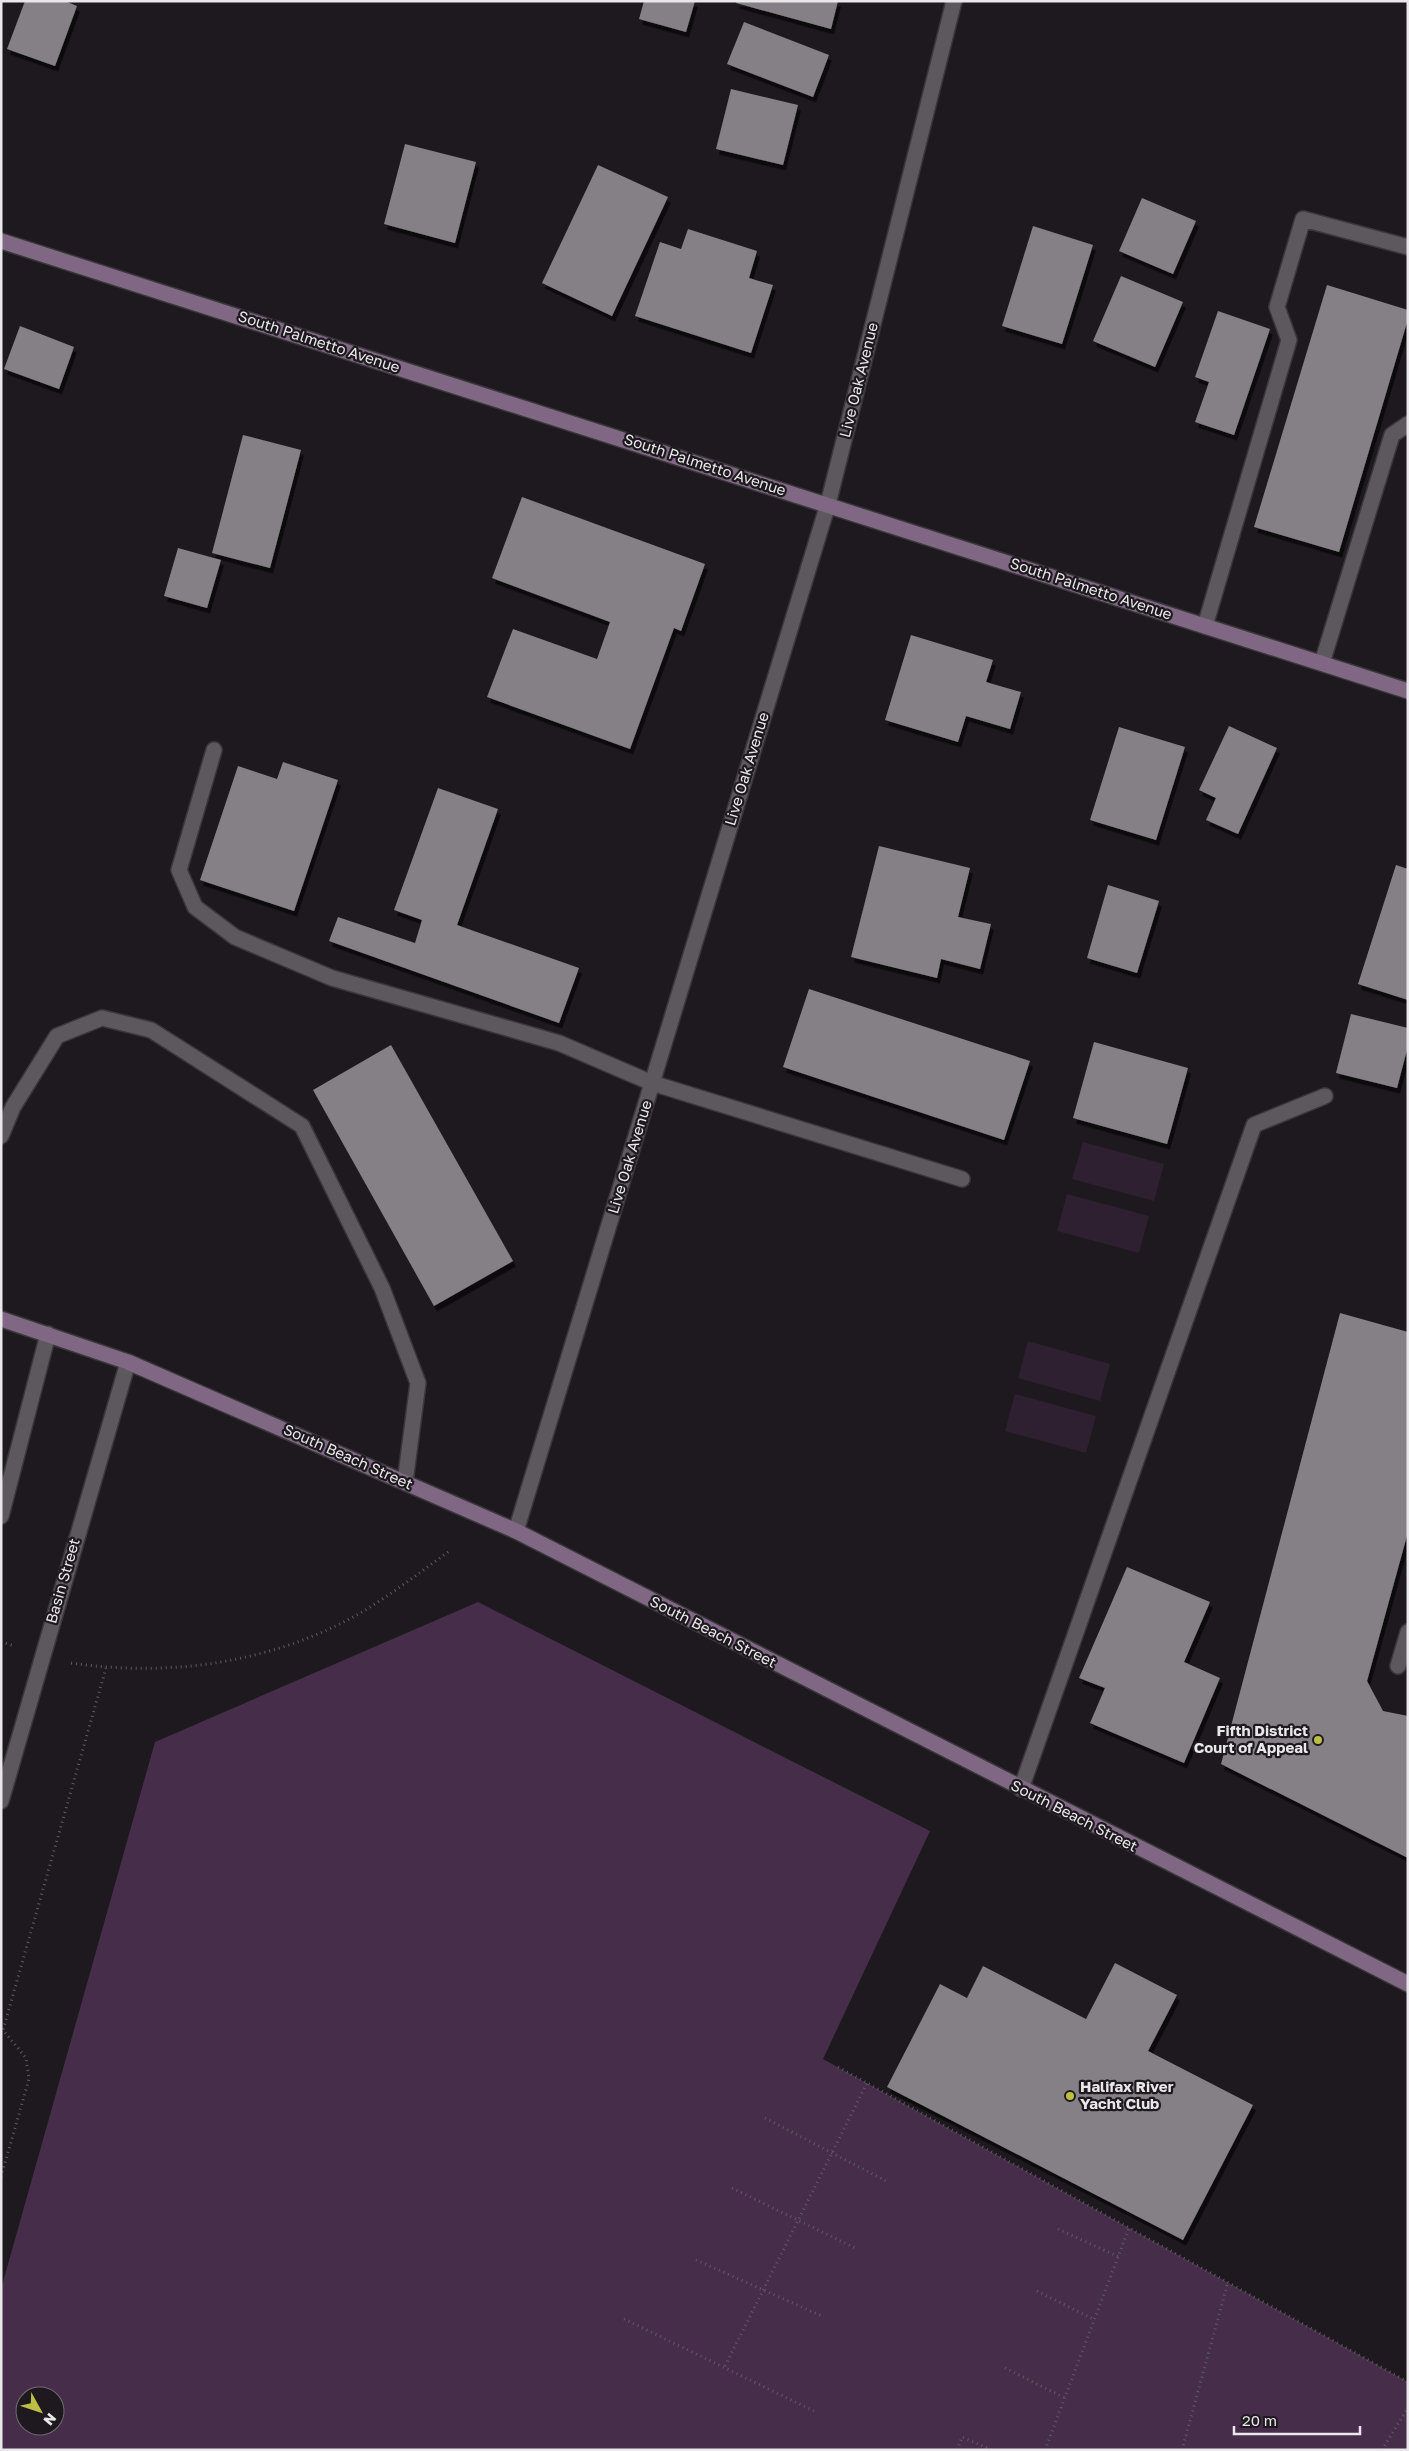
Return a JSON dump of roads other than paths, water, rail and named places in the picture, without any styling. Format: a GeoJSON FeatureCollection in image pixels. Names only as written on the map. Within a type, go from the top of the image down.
{"type":"FeatureCollection","features":[{"type":"Feature","properties":{"kind":"street","name":"Live Oak Avenue"},"geometry":{"type":"LineString","coordinates":[[516,1531],[828,504],[954,1]]}},
{"type":"Feature","properties":{"kind":"street"},"geometry":{"type":"LineString","coordinates":[[1205,626],[1289,340],[1277,307],[1303,219],[1408,247]]}},
{"type":"Feature","properties":{"kind":"street","name":"South Palmetto Avenue"},"geometry":{"type":"LineString","coordinates":[[1,241],[828,504],[1408,692]]}},
{"type":"Feature","properties":{"kind":"street"},"geometry":{"type":"LineString","coordinates":[[1322,664],[1392,436],[1408,424]]}},
{"type":"Feature","properties":{"kind":"street"},"geometry":{"type":"LineString","coordinates":[[214,750],[179,870],[195,907],[235,937],[332,978],[559,1043],[652,1083],[962,1178]]}},
{"type":"Feature","properties":{"kind":"street"},"geometry":{"type":"LineString","coordinates":[[1,1136],[13,1107],[56,1036],[102,1018],[151,1030],[302,1126],[382,1288],[418,1383],[405,1482]]}},
{"type":"Feature","properties":{"kind":"street"},"geometry":{"type":"LineString","coordinates":[[1021,1789],[1254,1125],[1325,1096]]}},
{"type":"Feature","properties":{"kind":"street","name":"South Beach Street"},"geometry":{"type":"LineString","coordinates":[[1,1319],[128,1362],[516,1531],[1408,1984]]}},
{"type":"Feature","properties":{"kind":"street"},"geometry":{"type":"LineString","coordinates":[[1,1516],[48,1334]]}},
{"type":"Feature","properties":{"kind":"street","name":"Basin Street"},"geometry":{"type":"LineString","coordinates":[[1,1801],[128,1362]]}},
{"type":"Feature","properties":{"kind":"street"},"geometry":{"type":"LineString","coordinates":[[1398,1666],[1408,1632]]}},
{"type":"Feature","properties":{"kind":"place","name":"Fifth District Court of Appeal"},"geometry":{"type":"Point","coordinates":[1318,1740]}},
{"type":"Feature","properties":{"kind":"place","name":"Halifax River Yacht Club"},"geometry":{"type":"Point","coordinates":[1070,2096]}}]}
